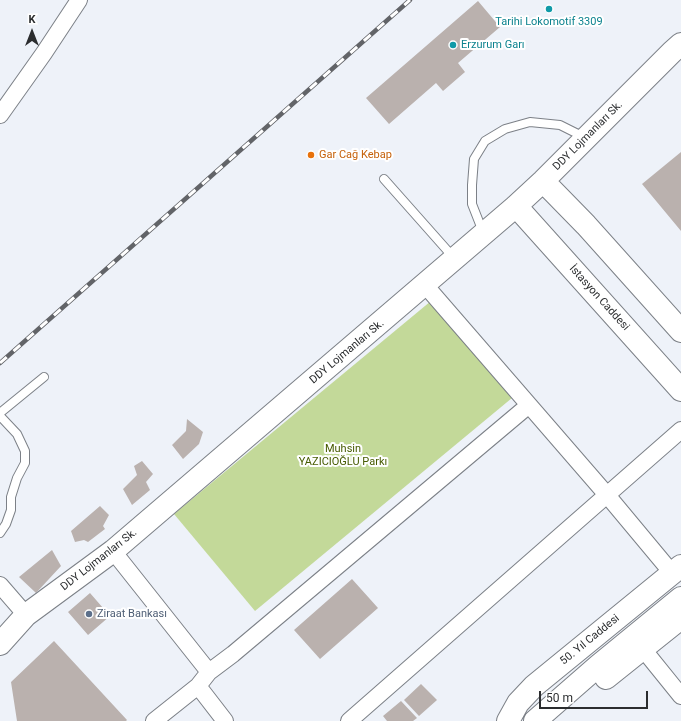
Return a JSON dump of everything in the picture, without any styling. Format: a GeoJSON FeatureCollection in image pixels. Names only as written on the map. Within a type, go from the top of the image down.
{"type":"FeatureCollection","features":[{"type":"Feature","properties":{"kind":"street"},"geometry":{"type":"LineString","coordinates":[[0,115],[79,0]]}},
{"type":"Feature","properties":{"kind":"street","name":"DDY Lojmanları Sk."},"geometry":{"type":"LineString","coordinates":[[0,644],[26,615],[113,551],[455,260],[544,181],[681,44]]}},
{"type":"Feature","properties":{"kind":"street"},"geometry":{"type":"LineString","coordinates":[[544,181],[586,225],[681,331]]}},
{"type":"Feature","properties":{"kind":"street","name":"İstasyon Caddesi"},"geometry":{"type":"LineString","coordinates":[[516,206],[681,390]]}},
{"type":"Feature","properties":{"kind":"street"},"geometry":{"type":"LineString","coordinates":[[425,285],[678,575]]}},
{"type":"Feature","properties":{"kind":"street"},"geometry":{"type":"LineString","coordinates":[[154,721],[198,686],[209,672],[529,405]]}},
{"type":"Feature","properties":{"kind":"street"},"geometry":{"type":"LineString","coordinates":[[349,721],[681,430]]}},
{"type":"Feature","properties":{"kind":"street"},"geometry":{"type":"LineString","coordinates":[[113,551],[209,672]]}},
{"type":"Feature","properties":{"kind":"street","name":"50. Yıl Caddesi"},"geometry":{"type":"LineString","coordinates":[[508,721],[518,703],[534,686],[678,575]]}},
{"type":"Feature","properties":{"kind":"street","name":"50. Yıl Caddesi"},"geometry":{"type":"LineString","coordinates":[[514,721],[678,575]]}},
{"type":"Feature","properties":{"kind":"street"},"geometry":{"type":"LineString","coordinates":[[0,585],[26,615]]}},
{"type":"Feature","properties":{"kind":"street"},"geometry":{"type":"LineString","coordinates":[[548,721],[598,666],[681,598]]}},
{"type":"Feature","properties":{"kind":"street"},"geometry":{"type":"LineString","coordinates":[[548,721],[643,649],[681,618]]}},
{"type":"Feature","properties":{"kind":"street"},"geometry":{"type":"LineString","coordinates":[[643,649],[681,696]]}},
{"type":"Feature","properties":{"kind":"street"},"geometry":{"type":"LineString","coordinates":[[198,686],[225,721]]}},
{"type":"Feature","properties":{"kind":"lane"},"geometry":{"type":"LineString","coordinates":[[484,234],[472,204],[472,185],[474,159],[485,141],[505,129],[530,122],[560,125],[586,138]]}},
{"type":"Feature","properties":{"kind":"lane"},"geometry":{"type":"LineString","coordinates":[[384,179],[455,260]]}},
{"type":"Feature","properties":{"kind":"lane"},"geometry":{"type":"LineString","coordinates":[[0,533],[6,524],[11,510],[11,497],[24,463],[25,451],[17,434],[0,414],[44,377]]}},
{"type":"Feature","properties":{"kind":"green space","name":"Muhsin YAZICIOĞLU Parkı"},"geometry":{"type":"Polygon","coordinates":[[[431,301],[512,398],[255,611],[174,514],[431,301]]]}},
{"type":"Feature","properties":{"kind":"building","name":"Erzurum Garı"},"geometry":{"type":"Polygon","coordinates":[[[478,1],[500,27],[458,63],[465,72],[443,91],[436,83],[389,124],[366,98],[478,1]]]}},
{"type":"Feature","properties":{"kind":"building"},"geometry":{"type":"Polygon","coordinates":[[[681,152],[681,231],[642,184],[681,152]]]}},
{"type":"Feature","properties":{"kind":"building"},"geometry":{"type":"Polygon","coordinates":[[[187,419],[203,432],[199,444],[183,459],[172,445],[186,431],[187,419]]]}},
{"type":"Feature","properties":{"kind":"building"},"geometry":{"type":"Polygon","coordinates":[[[142,461],[153,474],[146,482],[150,490],[132,505],[123,489],[137,475],[134,466],[142,461]]]}},
{"type":"Feature","properties":{"kind":"building"},"geometry":{"type":"Polygon","coordinates":[[[100,506],[109,515],[103,526],[105,529],[88,542],[84,540],[75,542],[71,531],[100,506]]]}},
{"type":"Feature","properties":{"kind":"building"},"geometry":{"type":"Polygon","coordinates":[[[52,550],[61,566],[36,593],[19,577],[52,550]]]}},
{"type":"Feature","properties":{"kind":"building"},"geometry":{"type":"Polygon","coordinates":[[[352,579],[378,608],[320,659],[294,630],[352,579]]]}},
{"type":"Feature","properties":{"kind":"building"},"geometry":{"type":"Polygon","coordinates":[[[90,593],[110,616],[88,635],[68,612],[90,593]]]}},
{"type":"Feature","properties":{"kind":"building"},"geometry":{"type":"Polygon","coordinates":[[[54,641],[127,720],[126,721],[17,721],[11,682],[54,641]]]}},
{"type":"Feature","properties":{"kind":"building"},"geometry":{"type":"Polygon","coordinates":[[[421,684],[437,700],[419,716],[404,700],[421,684]]]}},
{"type":"Feature","properties":{"kind":"building"},"geometry":{"type":"Polygon","coordinates":[[[401,701],[417,718],[413,721],[387,721],[383,716],[401,701]]]}},
{"type":"Feature","properties":{"kind":"railway"},"geometry":{"type":"LineString","coordinates":[[0,363],[410,0]]}},
{"type":"Feature","properties":{"kind":"place","name":"Tarihi Lokomotif 3309"},"geometry":{"type":"Point","coordinates":[549,9]}},
{"type":"Feature","properties":{"kind":"place","name":"Erzurum Garı"},"geometry":{"type":"Point","coordinates":[453,45]}},
{"type":"Feature","properties":{"kind":"place","name":"Gar Cağ Kebap"},"geometry":{"type":"Point","coordinates":[311,155]}},
{"type":"Feature","properties":{"kind":"place","name":"Ziraat Bankası"},"geometry":{"type":"Point","coordinates":[89,614]}}]}
